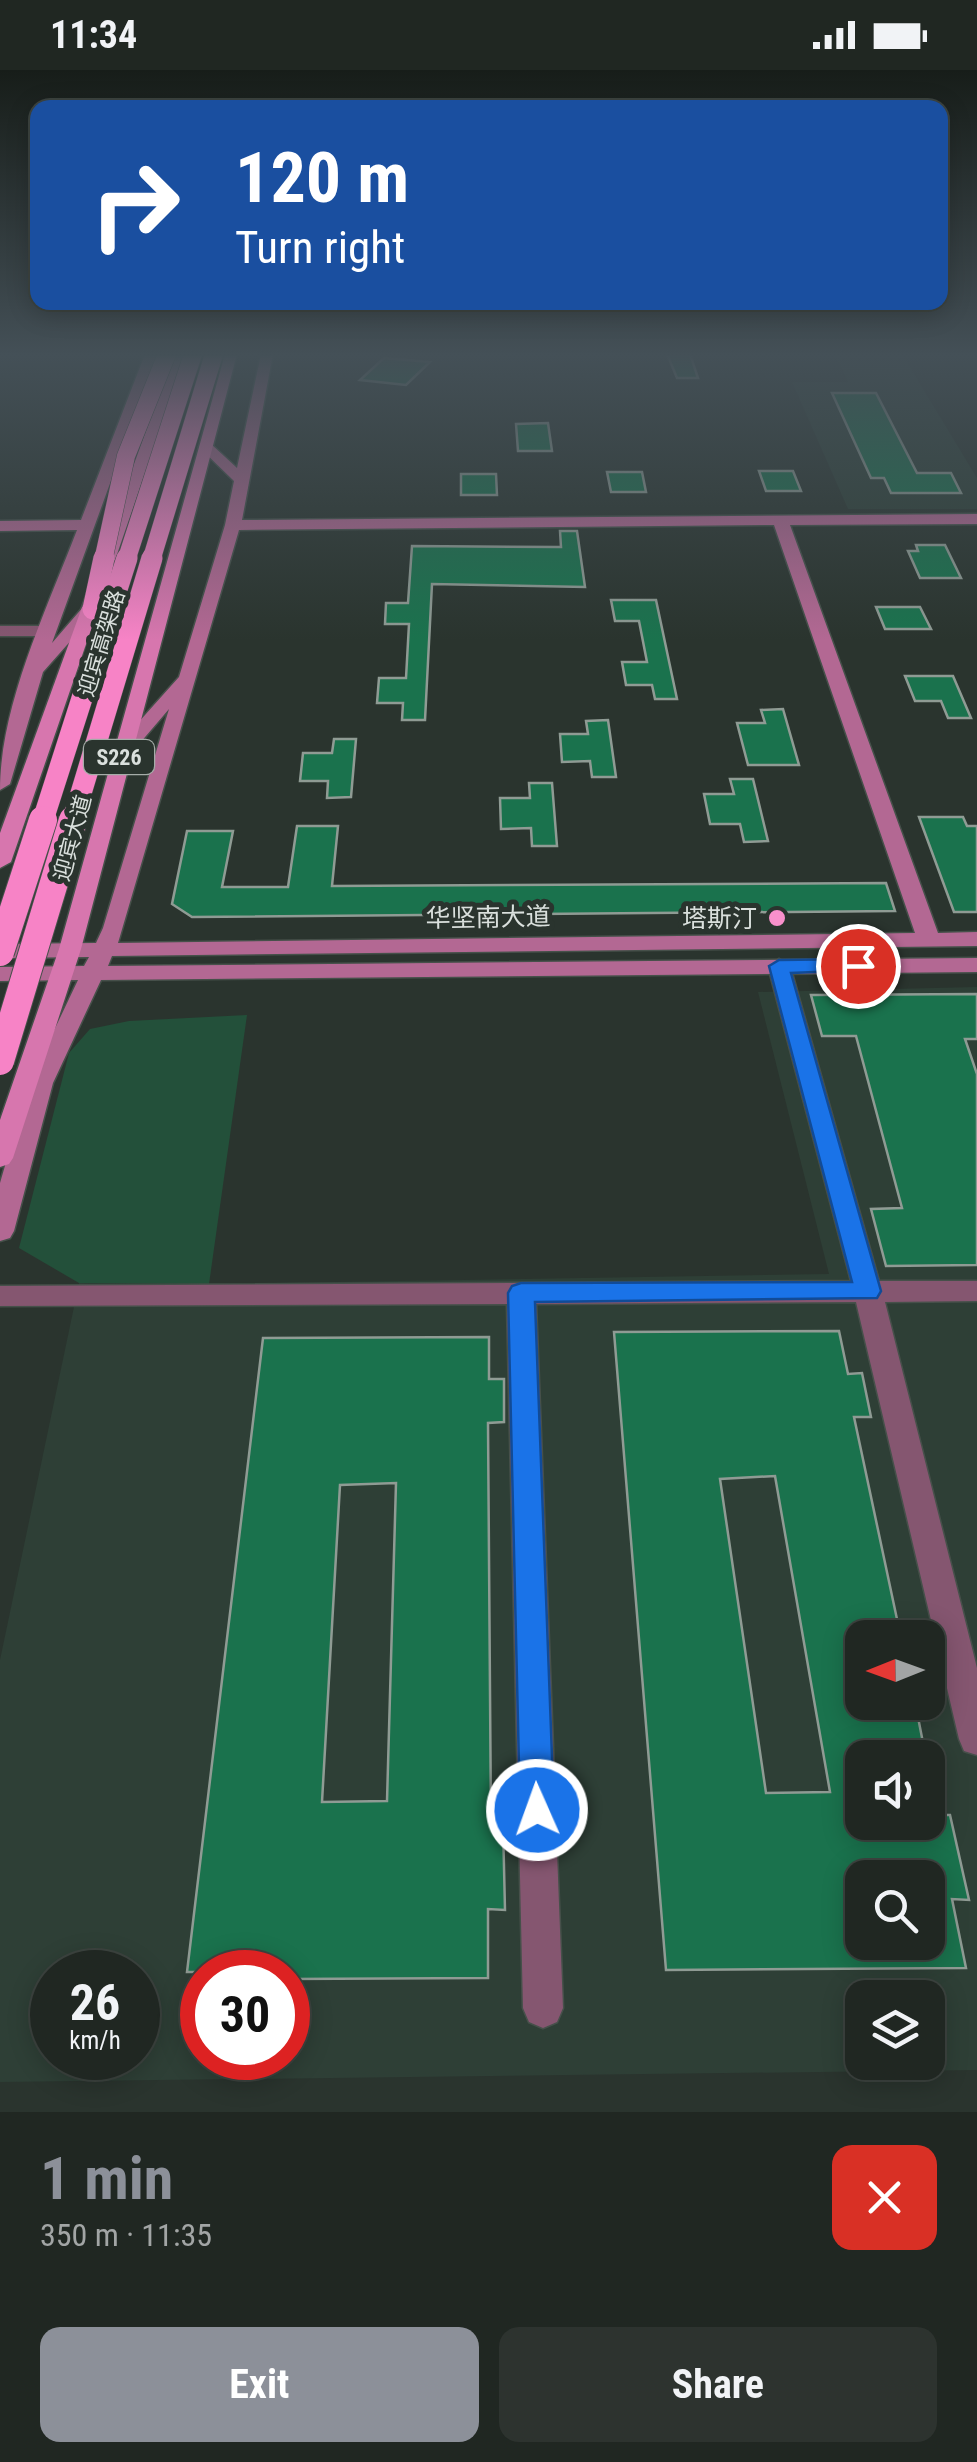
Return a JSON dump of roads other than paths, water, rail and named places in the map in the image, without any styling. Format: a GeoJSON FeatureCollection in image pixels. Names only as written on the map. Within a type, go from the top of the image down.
{"type":"FeatureCollection","features":[{"type":"Feature","properties":{"kind":"highway"},"geometry":{"type":"LineString","coordinates":[[67,742],[112,507],[128,449]]}},
{"type":"Feature","properties":{"kind":"highway"},"geometry":{"type":"LineString","coordinates":[[126,456],[129,449]]}},
{"type":"Feature","properties":{"kind":"highway","name":"迎宾高架路"},"geometry":{"type":"LineString","coordinates":[[0,952],[163,449]]}},
{"type":"Feature","properties":{"kind":"highway","name":"迎宾高架路"},"geometry":{"type":"LineString","coordinates":[[0,1061],[185,449]]}},
{"type":"Feature","properties":{"kind":"highway"},"geometry":{"type":"LineString","coordinates":[[181,464],[188,449]]}},
{"type":"Feature","properties":{"kind":"main road"},"geometry":{"type":"LineString","coordinates":[[0,862],[146,449]]}},
{"type":"Feature","properties":{"kind":"main road","name":"迎宾大道"},"geometry":{"type":"LineString","coordinates":[[0,1158],[70,950],[206,449]]}},
{"type":"Feature","properties":{"kind":"street"},"geometry":{"type":"LineString","coordinates":[[0,784],[48,631],[115,449]]}},
{"type":"Feature","properties":{"kind":"street"},"geometry":{"type":"LineString","coordinates":[[208,449],[242,479]]}},
{"type":"Feature","properties":{"kind":"street"},"geometry":{"type":"LineString","coordinates":[[0,1230],[41,1083],[96,975],[114,928],[233,525],[248,449]]}},
{"type":"Feature","properties":{"kind":"street"},"geometry":{"type":"LineString","coordinates":[[233,525],[977,520]]}},
{"type":"Feature","properties":{"kind":"street"},"geometry":{"type":"LineString","coordinates":[[781,522],[929,940]]}},
{"type":"Feature","properties":{"kind":"street"},"geometry":{"type":"LineString","coordinates":[[0,526],[87,524]]}},
{"type":"Feature","properties":{"kind":"street"},"geometry":{"type":"LineString","coordinates":[[35,675],[90,610]]}},
{"type":"Feature","properties":{"kind":"street"},"geometry":{"type":"LineString","coordinates":[[0,631],[48,631]]}},
{"type":"Feature","properties":{"kind":"street"},"geometry":{"type":"LineString","coordinates":[[121,752],[190,674]]}},
{"type":"Feature","properties":{"kind":"street","name":"华坚南大道"},"geometry":{"type":"LineString","coordinates":[[0,952],[977,939]]}},
{"type":"Feature","properties":{"kind":"street"},"geometry":{"type":"LineString","coordinates":[[0,974],[977,965]]}},
{"type":"Feature","properties":{"kind":"street"},"geometry":{"type":"LineString","coordinates":[[779,966],[868,1291],[977,1739]]}},
{"type":"Feature","properties":{"kind":"street"},"geometry":{"type":"LineString","coordinates":[[0,1296],[977,1290]]}},
{"type":"Feature","properties":{"kind":"street"},"geometry":{"type":"LineString","coordinates":[[521,1293],[543,2008]]}},
{"type":"Feature","properties":{"kind":"place","name":"塔斯汀"},"geometry":{"type":"Point","coordinates":[777,918]}}]}
